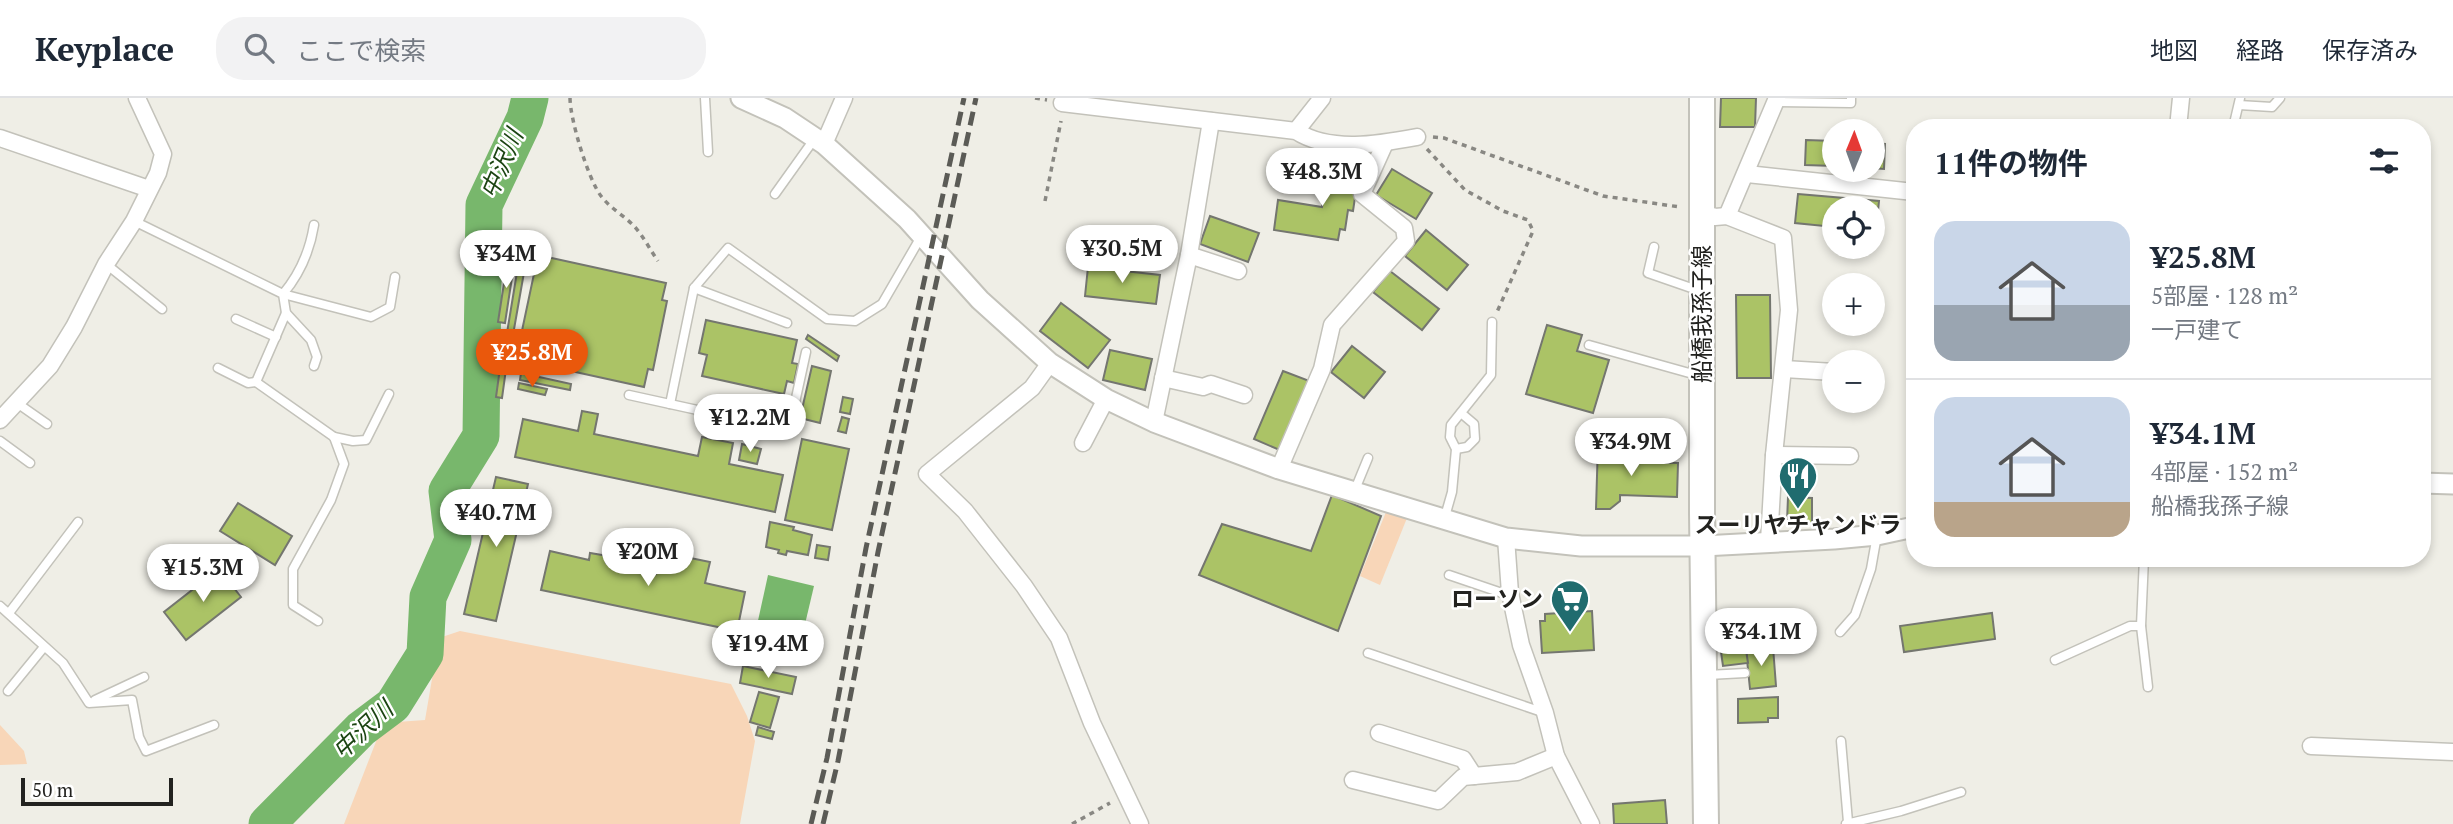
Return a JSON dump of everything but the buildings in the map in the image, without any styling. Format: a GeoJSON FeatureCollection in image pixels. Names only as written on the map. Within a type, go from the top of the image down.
{"type":"FeatureCollection","features":[{"type":"Feature","properties":{"kind":"main road","name":"船橋我孫子線"},"geometry":{"type":"LineString","coordinates":[[1702,98],[1706,824]]}},
{"type":"Feature","properties":{"kind":"street"},"geometry":{"type":"LineString","coordinates":[[0,420],[50,366],[158,173],[163,154],[137,98]]}},
{"type":"Feature","properties":{"kind":"street"},"geometry":{"type":"LineString","coordinates":[[741,98],[785,118],[819,141],[907,219],[980,300],[1050,362],[1106,400],[1154,422],[1279,469],[1506,538],[1581,546],[1703,546],[1877,535],[1906,529]]}},
{"type":"Feature","properties":{"kind":"street"},"geometry":{"type":"LineString","coordinates":[[819,141],[844,98]]}},
{"type":"Feature","properties":{"kind":"street"},"geometry":{"type":"LineString","coordinates":[[1296,131],[1322,98]]}},
{"type":"Feature","properties":{"kind":"street"},"geometry":{"type":"LineString","coordinates":[[2179,119],[2181,98]]}},
{"type":"Feature","properties":{"kind":"street"},"geometry":{"type":"LineString","coordinates":[[1727,216],[1777,100]]}},
{"type":"Feature","properties":{"kind":"street"},"geometry":{"type":"LineString","coordinates":[[1062,103],[1296,131],[1304,136],[1343,145],[1385,143],[1417,137]]}},
{"type":"Feature","properties":{"kind":"street"},"geometry":{"type":"LineString","coordinates":[[1154,422],[1189,255],[1211,121]]}},
{"type":"Feature","properties":{"kind":"street"},"geometry":{"type":"LineString","coordinates":[[0,138],[149,188]]}},
{"type":"Feature","properties":{"kind":"street"},"geometry":{"type":"LineString","coordinates":[[1279,469],[1322,369],[1332,325],[1406,241],[1404,228],[1362,194],[1385,143]]}},
{"type":"Feature","properties":{"kind":"street"},"geometry":{"type":"LineString","coordinates":[[1747,174],[1906,191]]}},
{"type":"Feature","properties":{"kind":"street"},"geometry":{"type":"LineString","coordinates":[[1702,213],[1715,217],[1727,216],[1783,238],[1789,310],[1774,455],[1769,541]]}},
{"type":"Feature","properties":{"kind":"street"},"geometry":{"type":"LineString","coordinates":[[1189,255],[1238,271]]}},
{"type":"Feature","properties":{"kind":"street"},"geometry":{"type":"LineString","coordinates":[[1050,362],[1032,388],[927,474],[965,511],[1024,586],[1059,638],[1093,723],[1140,824]]}},
{"type":"Feature","properties":{"kind":"street"},"geometry":{"type":"LineString","coordinates":[[1784,369],[1822,371]]}},
{"type":"Feature","properties":{"kind":"street"},"geometry":{"type":"LineString","coordinates":[[1163,378],[1203,387],[1211,384],[1244,395]]}},
{"type":"Feature","properties":{"kind":"street"},"geometry":{"type":"LineString","coordinates":[[1083,443],[1106,400]]}},
{"type":"Feature","properties":{"kind":"street"},"geometry":{"type":"LineString","coordinates":[[1774,455],[1850,456]]}},
{"type":"Feature","properties":{"kind":"street"},"geometry":{"type":"LineString","coordinates":[[2431,483],[2453,484]]}},
{"type":"Feature","properties":{"kind":"street"},"geometry":{"type":"LineString","coordinates":[[1506,538],[1510,593],[1521,645],[1545,713],[1556,756],[1591,824]]}},
{"type":"Feature","properties":{"kind":"street"},"geometry":{"type":"LineString","coordinates":[[1379,733],[1463,759],[1474,776]]}},
{"type":"Feature","properties":{"kind":"street"},"geometry":{"type":"LineString","coordinates":[[2311,746],[2453,752]]}},
{"type":"Feature","properties":{"kind":"street"},"geometry":{"type":"LineString","coordinates":[[1353,780],[1438,801],[1463,777],[1517,772],[1556,756]]}},
{"type":"Feature","properties":{"kind":"lane"},"geometry":{"type":"LineString","coordinates":[[705,98],[708,152]]}},
{"type":"Feature","properties":{"kind":"lane"},"geometry":{"type":"LineString","coordinates":[[1777,100],[1851,103],[1851,98]]}},
{"type":"Feature","properties":{"kind":"lane"},"geometry":{"type":"LineString","coordinates":[[2239,102],[2272,107],[2280,98]]}},
{"type":"Feature","properties":{"kind":"lane"},"geometry":{"type":"LineString","coordinates":[[775,194],[819,141]]}},
{"type":"Feature","properties":{"kind":"lane"},"geometry":{"type":"LineString","coordinates":[[134,220],[283,294],[371,317],[390,307],[395,277]]}},
{"type":"Feature","properties":{"kind":"lane"},"geometry":{"type":"LineString","coordinates":[[283,294],[292,284],[311,244],[314,225]]}},
{"type":"Feature","properties":{"kind":"lane"},"geometry":{"type":"LineString","coordinates":[[670,404],[694,288],[728,247],[827,319],[855,321],[882,303],[922,235]]}},
{"type":"Feature","properties":{"kind":"lane"},"geometry":{"type":"LineString","coordinates":[[1654,247],[1648,273],[1703,292]]}},
{"type":"Feature","properties":{"kind":"lane"},"geometry":{"type":"LineString","coordinates":[[106,264],[162,309]]}},
{"type":"Feature","properties":{"kind":"lane"},"geometry":{"type":"LineString","coordinates":[[694,288],[788,323]]}},
{"type":"Feature","properties":{"kind":"lane"},"geometry":{"type":"LineString","coordinates":[[256,382],[286,313],[283,294]]}},
{"type":"Feature","properties":{"kind":"lane"},"geometry":{"type":"LineString","coordinates":[[286,313],[311,340],[317,357],[314,366]]}},
{"type":"Feature","properties":{"kind":"lane"},"geometry":{"type":"LineString","coordinates":[[236,319],[276,337]]}},
{"type":"Feature","properties":{"kind":"lane"},"geometry":{"type":"LineString","coordinates":[[1444,520],[1452,492],[1456,449],[1450,437],[1451,425],[1491,375],[1492,322]]}},
{"type":"Feature","properties":{"kind":"lane"},"geometry":{"type":"LineString","coordinates":[[1589,345],[1703,377]]}},
{"type":"Feature","properties":{"kind":"lane"},"geometry":{"type":"LineString","coordinates":[[629,395],[789,430],[806,352]]}},
{"type":"Feature","properties":{"kind":"lane"},"geometry":{"type":"LineString","coordinates":[[218,368],[248,383],[256,382],[334,437],[353,441],[366,440],[389,394]]}},
{"type":"Feature","properties":{"kind":"lane"},"geometry":{"type":"LineString","coordinates":[[17,402],[47,424]]}},
{"type":"Feature","properties":{"kind":"lane"},"geometry":{"type":"LineString","coordinates":[[1456,449],[1466,447],[1475,439],[1474,424],[1461,414]]}},
{"type":"Feature","properties":{"kind":"lane"},"geometry":{"type":"LineString","coordinates":[[317,621],[293,605],[293,569],[331,500],[344,464],[334,437]]}},
{"type":"Feature","properties":{"kind":"lane"},"geometry":{"type":"LineString","coordinates":[[0,441],[30,463]]}},
{"type":"Feature","properties":{"kind":"lane"},"geometry":{"type":"LineString","coordinates":[[1354,492],[1368,458]]}},
{"type":"Feature","properties":{"kind":"lane"},"geometry":{"type":"LineString","coordinates":[[9,613],[78,522]]}},
{"type":"Feature","properties":{"kind":"lane"},"geometry":{"type":"LineString","coordinates":[[1840,632],[1855,615],[1871,569],[1877,535]]}},
{"type":"Feature","properties":{"kind":"lane"},"geometry":{"type":"LineString","coordinates":[[2144,567],[2141,626],[2148,687]]}},
{"type":"Feature","properties":{"kind":"lane"},"geometry":{"type":"LineString","coordinates":[[1449,575],[1502,593],[1510,593]]}},
{"type":"Feature","properties":{"kind":"lane"},"geometry":{"type":"LineString","coordinates":[[0,606],[63,663],[89,703]]}},
{"type":"Feature","properties":{"kind":"lane"},"geometry":{"type":"LineString","coordinates":[[2055,660],[2130,625],[2141,626]]}},
{"type":"Feature","properties":{"kind":"lane"},"geometry":{"type":"LineString","coordinates":[[9,691],[44,647]]}},
{"type":"Feature","properties":{"kind":"lane"},"geometry":{"type":"LineString","coordinates":[[1368,653],[1545,713]]}},
{"type":"Feature","properties":{"kind":"lane"},"geometry":{"type":"LineString","coordinates":[[1705,675],[1745,673]]}},
{"type":"Feature","properties":{"kind":"lane"},"geometry":{"type":"LineString","coordinates":[[89,703],[144,677]]}},
{"type":"Feature","properties":{"kind":"lane"},"geometry":{"type":"LineString","coordinates":[[89,703],[132,700],[139,737],[146,751],[214,725]]}},
{"type":"Feature","properties":{"kind":"lane"},"geometry":{"type":"LineString","coordinates":[[1841,741],[1847,823],[1901,811],[1961,792]]}},
{"type":"Feature","properties":{"kind":"path"},"geometry":{"type":"LineString","coordinates":[[570,98],[570,110],[588,168],[599,193],[613,210],[634,226],[658,261]]}},
{"type":"Feature","properties":{"kind":"path"},"geometry":{"type":"LineString","coordinates":[[1045,201],[1061,124],[1062,103]]}},
{"type":"Feature","properties":{"kind":"path"},"geometry":{"type":"LineString","coordinates":[[1417,137],[1444,138],[1603,196],[1702,213]]}},
{"type":"Feature","properties":{"kind":"path"},"geometry":{"type":"LineString","coordinates":[[1417,137],[1465,190],[1503,211],[1528,220],[1533,231],[1492,322]]}},
{"type":"Feature","properties":{"kind":"path"},"geometry":{"type":"LineString","coordinates":[[1072,824],[1126,793]]}},
{"type":"Feature","properties":{"kind":"shaded area"},"geometry":{"type":"Polygon","coordinates":[[[1386,512],[1407,518],[1380,585],[1360,576],[1386,512]]]}},
{"type":"Feature","properties":{"kind":"shaded area"},"geometry":{"type":"Polygon","coordinates":[[[768,575],[814,586],[797,658],[752,648],[768,575]]]}},
{"type":"Feature","properties":{"kind":"shaded area"},"geometry":{"type":"Polygon","coordinates":[[[460,631],[731,684],[747,716],[755,741],[740,824],[344,824],[377,739],[397,722],[425,720],[439,638],[460,631]]]}},
{"type":"Feature","properties":{"kind":"shaded area"},"geometry":{"type":"Polygon","coordinates":[[[0,725],[24,751],[27,764],[0,765],[0,725]]]}},
{"type":"Feature","properties":{"kind":"waterway","name":"中沢川"},"geometry":{"type":"LineString","coordinates":[[267,824],[361,729],[393,705],[425,654],[428,597],[453,540],[447,491],[481,436],[484,205],[525,118],[530,98]]}},
{"type":"Feature","properties":{"kind":"railway"},"geometry":{"type":"LineString","coordinates":[[811,824],[827,758],[866,548],[964,98]]}},
{"type":"Feature","properties":{"kind":"railway"},"geometry":{"type":"LineString","coordinates":[[823,824],[838,761],[878,552],[976,98]]}},
{"type":"Feature","properties":{"kind":"place","name":"スーリヤチャンドラ"},"geometry":{"type":"Point","coordinates":[1798,510]}},
{"type":"Feature","properties":{"kind":"place","name":"ローソン"},"geometry":{"type":"Point","coordinates":[1570,633]}}]}
